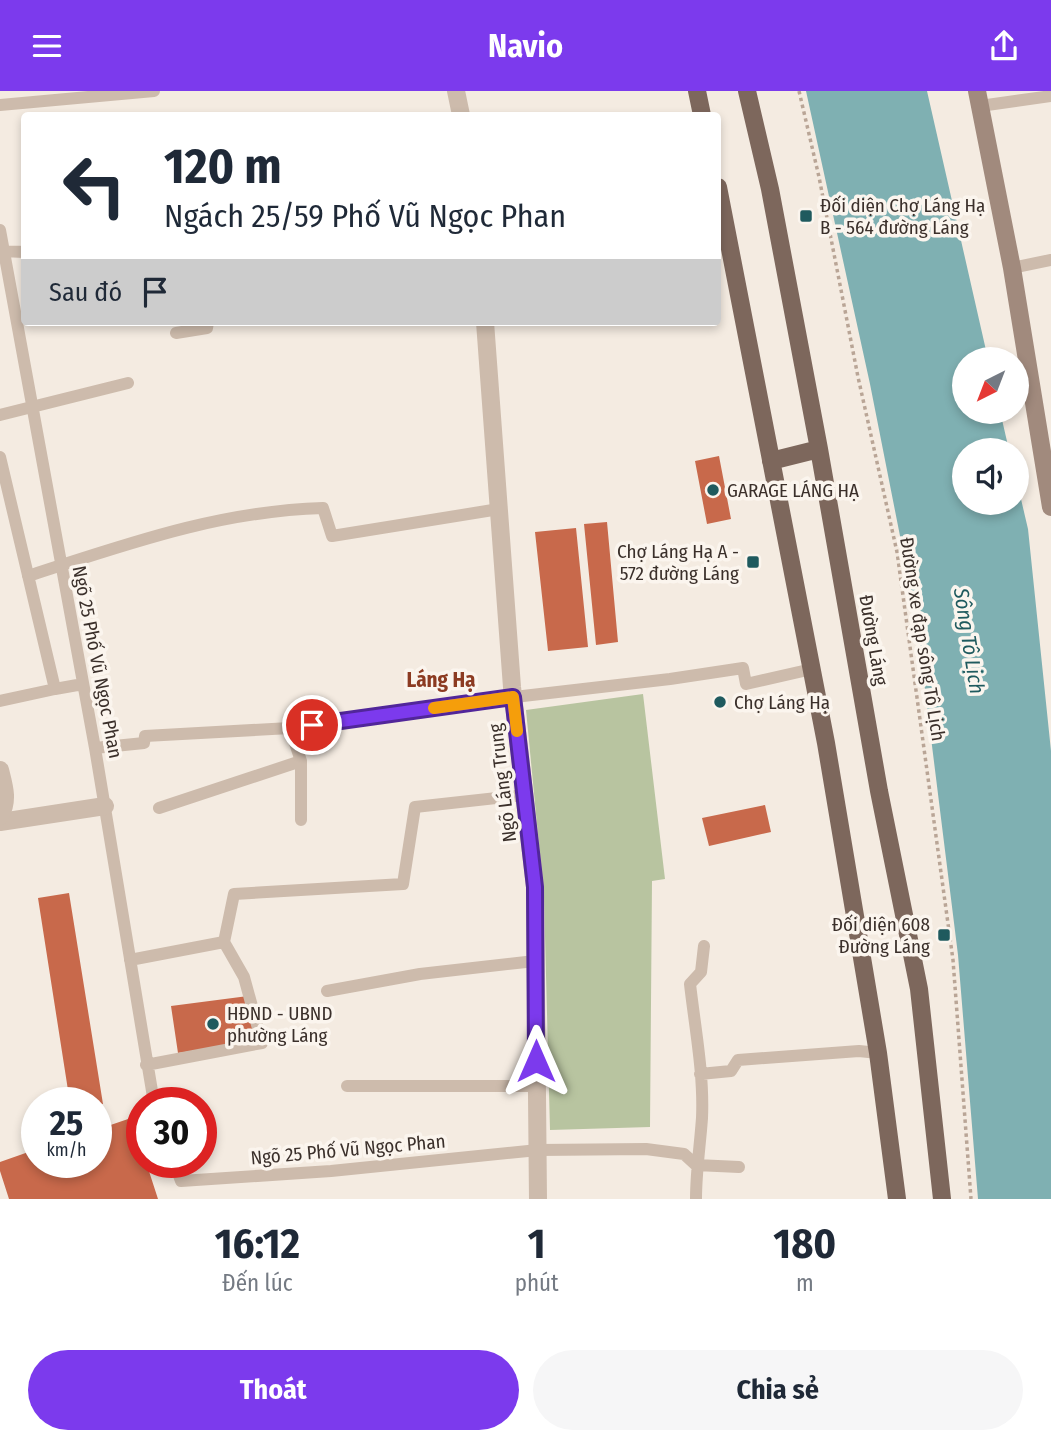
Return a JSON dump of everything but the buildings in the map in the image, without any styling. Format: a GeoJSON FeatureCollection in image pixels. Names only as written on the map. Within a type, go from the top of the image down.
{"type":"FeatureCollection","features":[{"type":"Feature","properties":{"kind":"main road"},"geometry":{"type":"LineString","coordinates":[[697,91],[701,112]]}},
{"type":"Feature","properties":{"kind":"main road","name":"Đường Láng"},"geometry":{"type":"LineString","coordinates":[[747,91],[769,189],[819,449],[879,790],[919,989],[942,1199]]}},
{"type":"Feature","properties":{"kind":"main road"},"geometry":{"type":"LineString","coordinates":[[978,98],[1046,445],[1051,507]]}},
{"type":"Feature","properties":{"kind":"main road"},"geometry":{"type":"LineString","coordinates":[[721,203],[812,669],[878,1053],[897,1199]]}},
{"type":"Feature","properties":{"kind":"main road"},"geometry":{"type":"LineString","coordinates":[[771,461],[819,449]]}},
{"type":"Feature","properties":{"kind":"street"},"geometry":{"type":"LineString","coordinates":[[456,91],[460,112]]}},
{"type":"Feature","properties":{"kind":"street","name":"Ngõ Láng Trung"},"geometry":{"type":"LineString","coordinates":[[485,326],[513,697],[535,887],[538,1199]]}},
{"type":"Feature","properties":{"kind":"street"},"geometry":{"type":"LineString","coordinates":[[0,770],[6,804],[0,816]]}},
{"type":"Feature","properties":{"kind":"street"},"geometry":{"type":"LineString","coordinates":[[0,822],[105,806]]}},
{"type":"Feature","properties":{"kind":"lane"},"geometry":{"type":"LineString","coordinates":[[0,105],[154,91]]}},
{"type":"Feature","properties":{"kind":"lane"},"geometry":{"type":"LineString","coordinates":[[978,98],[1051,96]]}},
{"type":"Feature","properties":{"kind":"lane","name":"Ngõ 25 Phố Vũ Ngọc Phan"},"geometry":{"type":"LineString","coordinates":[[0,230],[5,286],[32,406],[96,748],[151,1087]]}},
{"type":"Feature","properties":{"kind":"lane"},"geometry":{"type":"LineString","coordinates":[[3,251],[21,252]]}},
{"type":"Feature","properties":{"kind":"lane"},"geometry":{"type":"LineString","coordinates":[[1012,268],[1051,260]]}},
{"type":"Feature","properties":{"kind":"lane"},"geometry":{"type":"LineString","coordinates":[[176,333],[207,326]]}},
{"type":"Feature","properties":{"kind":"lane"},"geometry":{"type":"LineString","coordinates":[[0,415],[128,383]]}},
{"type":"Feature","properties":{"kind":"lane"},"geometry":{"type":"LineString","coordinates":[[0,457],[55,689]]}},
{"type":"Feature","properties":{"kind":"lane"},"geometry":{"type":"LineString","coordinates":[[28,576],[146,537],[206,521],[280,509],[323,508],[332,536],[499,509]]}},
{"type":"Feature","properties":{"kind":"lane"},"geometry":{"type":"LineString","coordinates":[[96,748],[144,743],[145,736],[290,728],[743,668],[746,684],[812,669]]}},
{"type":"Feature","properties":{"kind":"lane"},"geometry":{"type":"LineString","coordinates":[[0,701],[83,684]]}},
{"type":"Feature","properties":{"kind":"lane"},"geometry":{"type":"LineString","coordinates":[[290,728],[301,761],[301,820]]}},
{"type":"Feature","properties":{"kind":"lane"},"geometry":{"type":"LineString","coordinates":[[159,808],[301,761]]}},
{"type":"Feature","properties":{"kind":"lane"},"geometry":{"type":"LineString","coordinates":[[146,1065],[262,1043],[244,977],[225,942],[234,894],[403,884],[415,807],[524,795]]}},
{"type":"Feature","properties":{"kind":"lane"},"geometry":{"type":"LineString","coordinates":[[130,960],[225,942]]}},
{"type":"Feature","properties":{"kind":"lane"},"geometry":{"type":"LineString","coordinates":[[696,1199],[696,1165],[702,1117],[690,984],[701,972],[704,946]]}},
{"type":"Feature","properties":{"kind":"lane"},"geometry":{"type":"LineString","coordinates":[[327,992],[420,974],[535,961]]}},
{"type":"Feature","properties":{"kind":"lane"},"geometry":{"type":"LineString","coordinates":[[700,1074],[731,1071],[738,1060],[859,1051],[878,1053]]}},
{"type":"Feature","properties":{"kind":"lane"},"geometry":{"type":"LineString","coordinates":[[347,1086],[536,1086]]}},
{"type":"Feature","properties":{"kind":"lane"},"geometry":{"type":"LineString","coordinates":[[538,1150],[646,1149],[684,1154],[696,1165],[739,1167]]}},
{"type":"Feature","properties":{"kind":"lane","name":"Ngõ 25 Phố Vũ Ngọc Phan"},"geometry":{"type":"LineString","coordinates":[[180,1178],[181,1181],[331,1171],[538,1150]]}},
{"type":"Feature","properties":{"kind":"path","name":"Đường xe đạp sông Tô Lịch"},"geometry":{"type":"LineString","coordinates":[[799,91],[820,177],[858,377],[897,552],[953,960],[971,1199]]}},
{"type":"Feature","properties":{"kind":"green space"},"geometry":{"type":"Polygon","coordinates":[[[643,694],[665,879],[652,881],[650,1127],[550,1130],[544,897],[526,710],[643,694]]]}},
{"type":"Feature","properties":{"kind":"water","name":"Sông Tô Lịch"},"geometry":{"type":"Polygon","coordinates":[[[806,91],[927,91],[985,347],[952,347],[952,424],[1003,424],[1006,438],[952,438],[952,515],[1025,515],[1028,529],[1051,751],[1051,1199],[978,1199],[958,955],[916,617],[870,384],[806,91]]]}},
{"type":"Feature","properties":{"kind":"slow traffic"},"geometry":{"type":"LineString","coordinates":[[434,708],[513,697],[517,731]]}},
{"type":"Feature","properties":{"kind":"place","name":"Đối diện Chợ Láng Hạ B - 564 đường Láng"},"geometry":{"type":"Point","coordinates":[806,216]}},
{"type":"Feature","properties":{"kind":"place","name":"GARAGE LÁNG HẠ"},"geometry":{"type":"Point","coordinates":[713,490]}},
{"type":"Feature","properties":{"kind":"place","name":"Chợ Láng Hạ A - 572 đường Láng"},"geometry":{"type":"Point","coordinates":[753,562]}},
{"type":"Feature","properties":{"kind":"place","name":"Chợ Láng Hạ"},"geometry":{"type":"Point","coordinates":[720,702]}},
{"type":"Feature","properties":{"kind":"place","name":"Đối diện 608 Đường Láng"},"geometry":{"type":"Point","coordinates":[944,935]}},
{"type":"Feature","properties":{"kind":"place","name":"HĐND - UBND phường Láng"},"geometry":{"type":"Point","coordinates":[213,1024]}},
{"type":"Feature","properties":{"kind":"district","name":"Láng Hạ"},"geometry":{"type":"Point","coordinates":[441,680]}},
{"type":"Feature","properties":{"kind":"route"},"geometry":{"type":"LineString","coordinates":[[312,725],[513,697],[535,887],[536,1061]]}}]}
